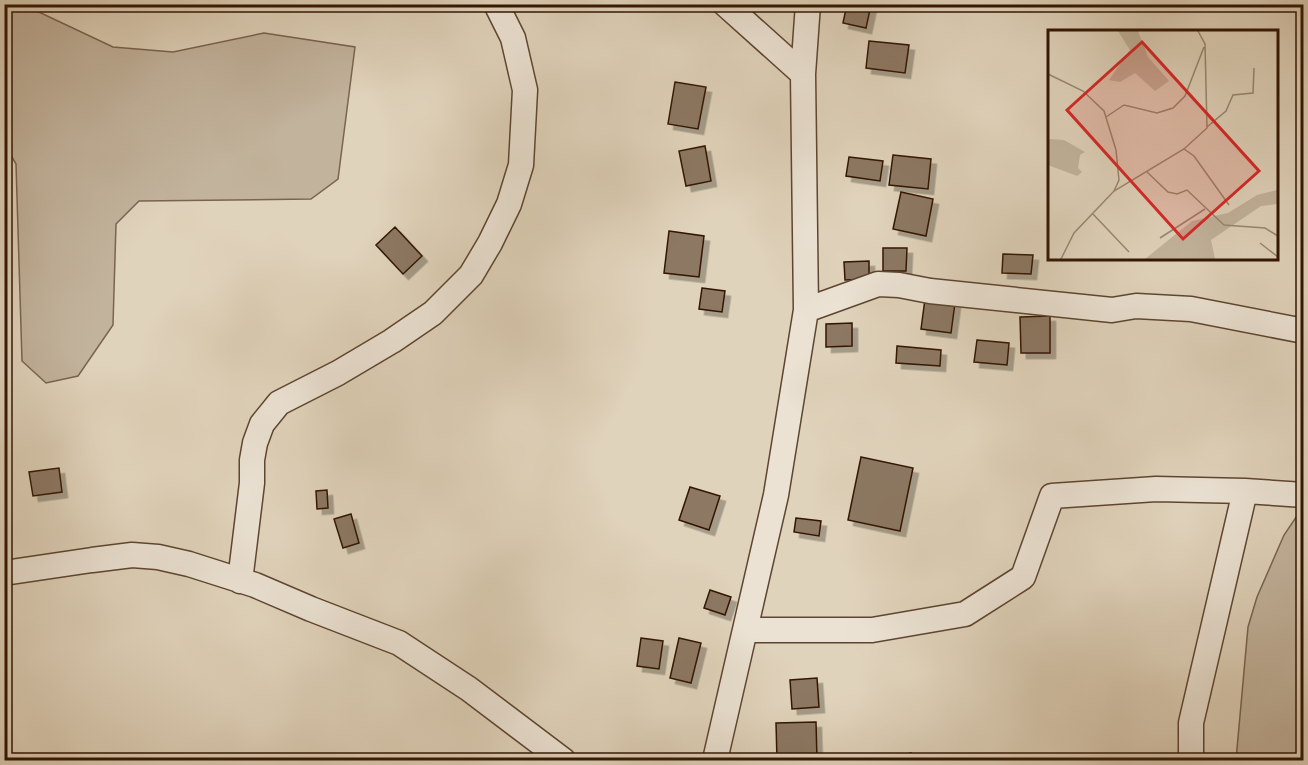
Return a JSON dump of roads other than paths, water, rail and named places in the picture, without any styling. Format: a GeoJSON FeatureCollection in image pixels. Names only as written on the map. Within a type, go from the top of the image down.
{"type":"FeatureCollection","features":[{"type":"Feature","properties":{"kind":"street"},"geometry":{"type":"LineString","coordinates":[[240,581],[252,483],[252,460],[262,424],[279,403],[338,373],[433,313],[471,275],[509,204],[521,165],[525,90],[513,38],[496,4]]}},
{"type":"Feature","properties":{"kind":"street"},"geometry":{"type":"LineString","coordinates":[[725,4],[803,74]]}},
{"type":"Feature","properties":{"kind":"street"},"geometry":{"type":"LineString","coordinates":[[715,760],[776,495],[806,310],[803,74],[808,4]]}},
{"type":"Feature","properties":{"kind":"street"},"geometry":{"type":"LineString","coordinates":[[806,310],[878,284],[1112,310],[1136,306],[1191,309],[1304,332]]}},
{"type":"Feature","properties":{"kind":"street"},"geometry":{"type":"LineString","coordinates":[[745,630],[872,630],[965,614],[1023,577],[1052,496],[1156,489],[1304,495]]}},
{"type":"Feature","properties":{"kind":"street"},"geometry":{"type":"LineString","coordinates":[[1191,760],[1191,723],[1245,491]]}},
{"type":"Feature","properties":{"kind":"street"},"geometry":{"type":"LineString","coordinates":[[4,573],[132,555],[158,557],[189,564],[255,585],[399,643],[469,689],[563,760]]}}]}
